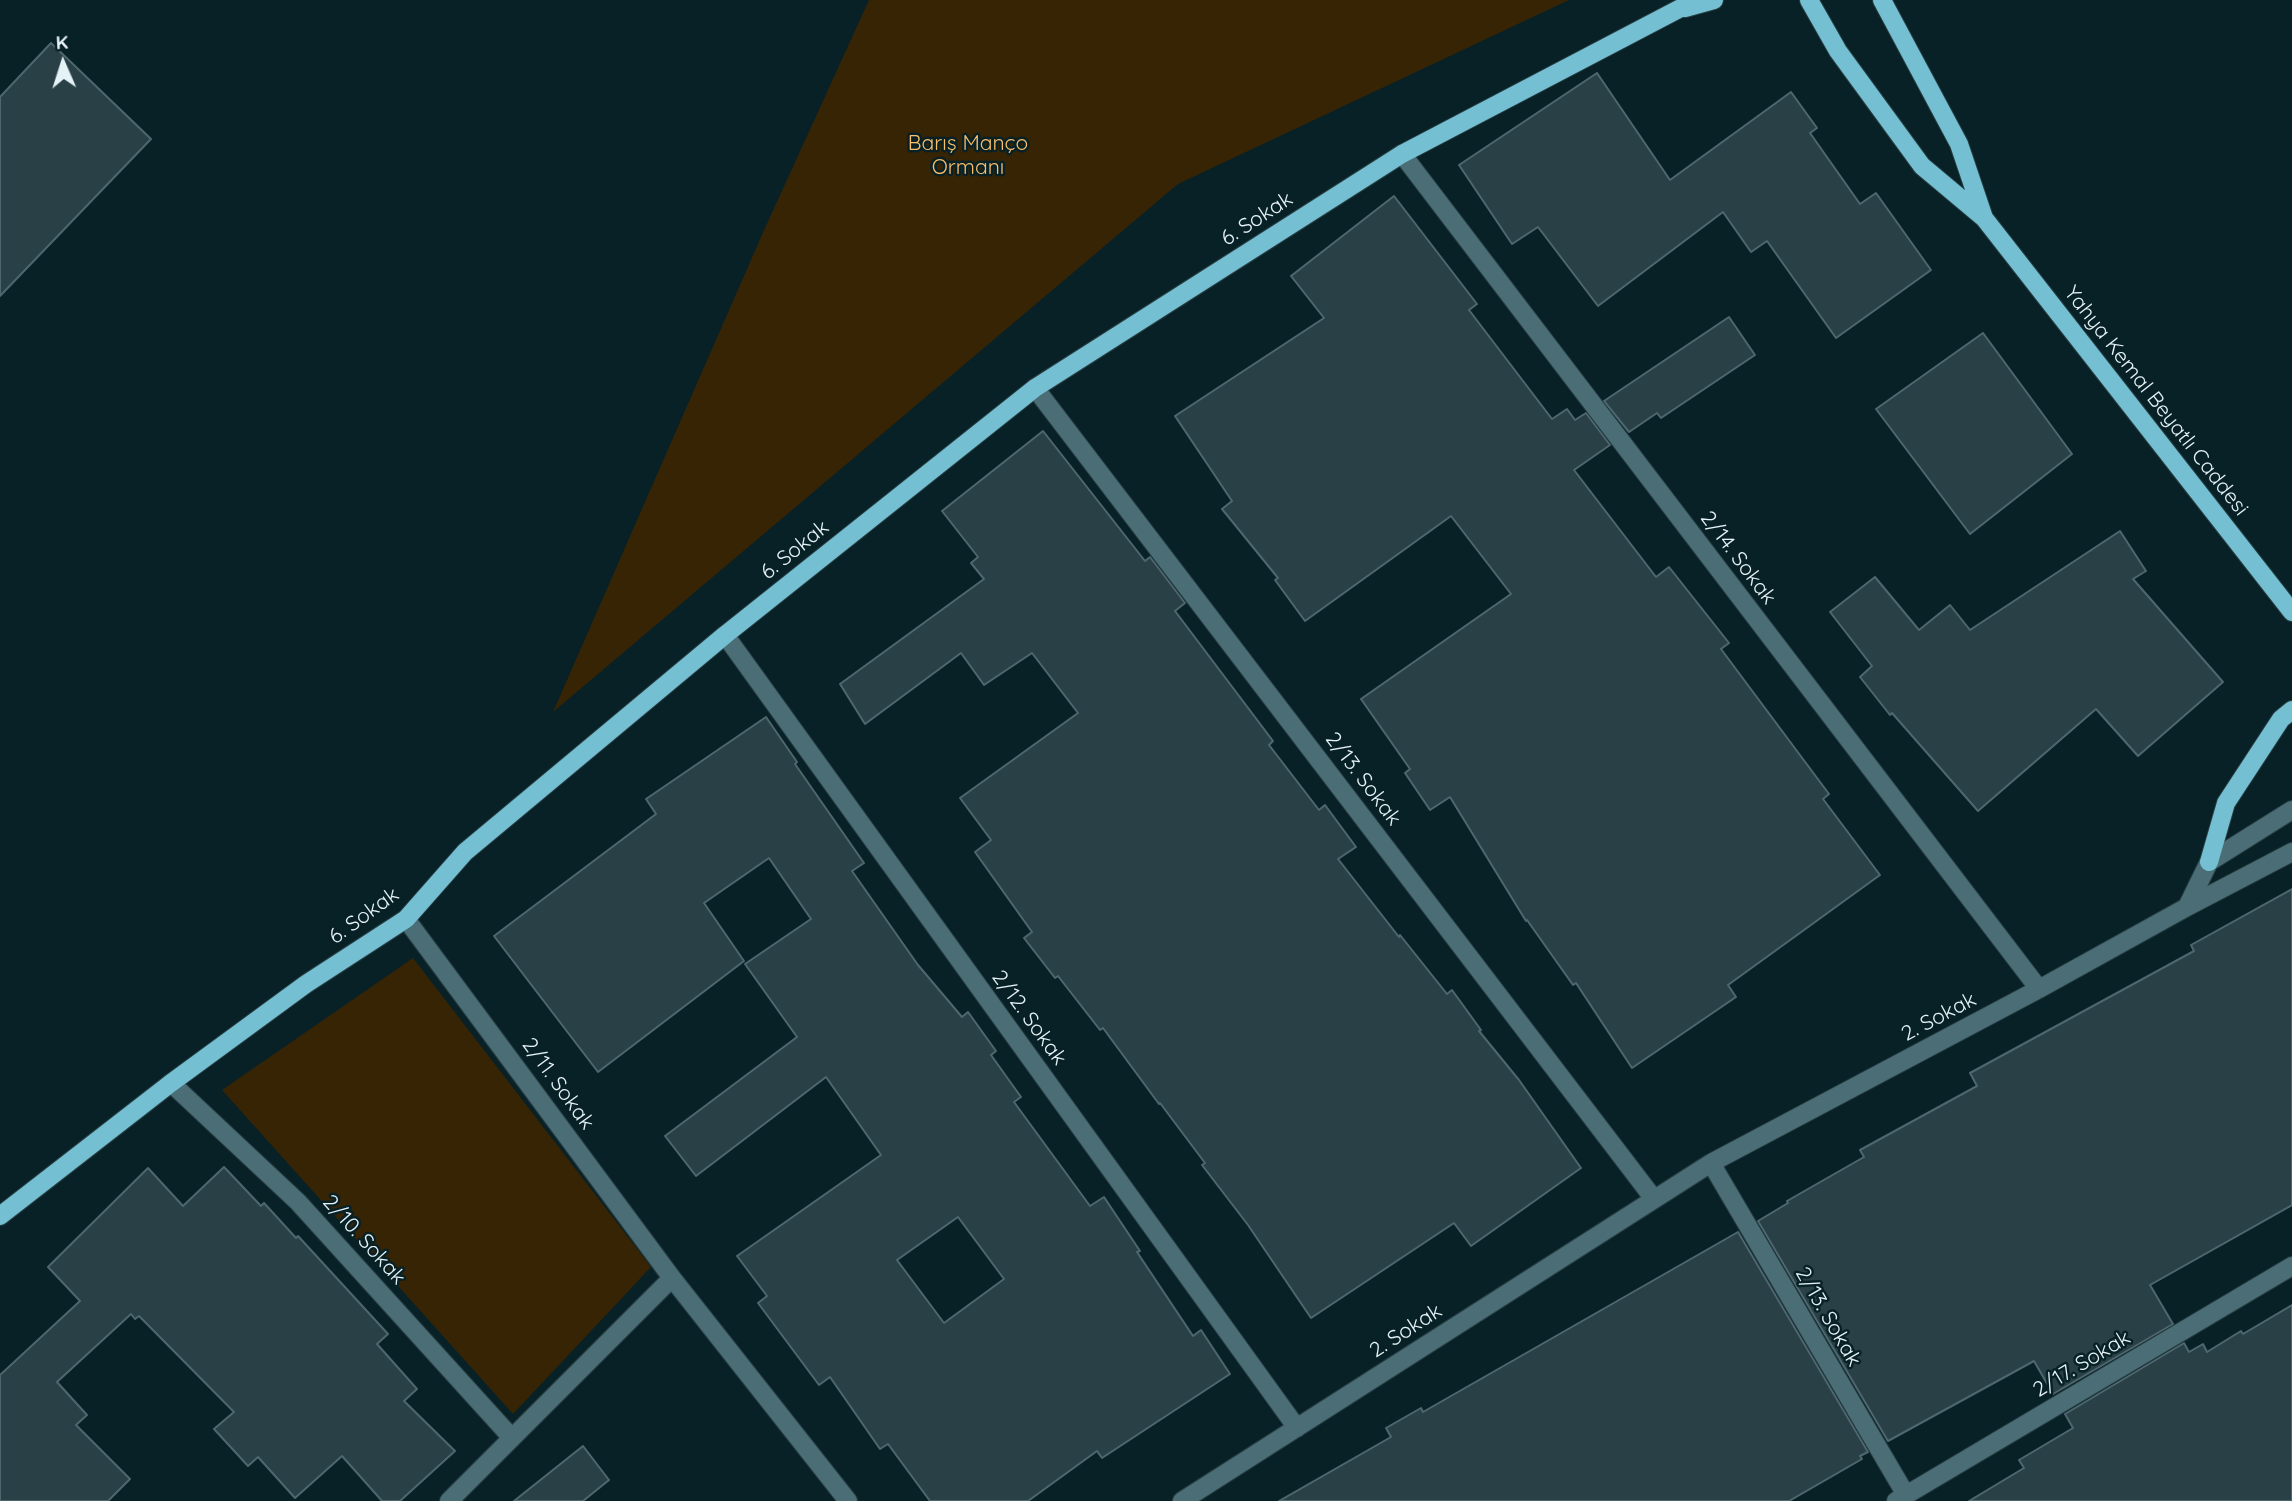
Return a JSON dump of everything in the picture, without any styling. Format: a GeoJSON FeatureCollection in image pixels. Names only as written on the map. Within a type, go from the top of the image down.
{"type":"FeatureCollection","features":[{"type":"Feature","properties":{"kind":"main road","name":"6. Sokak"},"geometry":{"type":"LineString","coordinates":[[0,1216],[306,984],[406,919],[465,852],[725,635],[1035,388],[1402,154],[1689,5],[1714,0]]}},
{"type":"Feature","properties":{"kind":"main road","name":"Yahya Kemal Beyatlı Caddesi"},"geometry":{"type":"LineString","coordinates":[[1809,0],[1838,51],[1922,166],[1984,218],[2292,612]]}},
{"type":"Feature","properties":{"kind":"main road","name":"Yahya Kemal Beyatlı Caddesi"},"geometry":{"type":"LineString","coordinates":[[1882,0],[1959,144],[1984,218]]}},
{"type":"Feature","properties":{"kind":"main road"},"geometry":{"type":"LineString","coordinates":[[2208,862],[2227,803],[2281,719],[2292,710]]}},
{"type":"Feature","properties":{"kind":"street","name":"2/14. Sokak"},"geometry":{"type":"LineString","coordinates":[[1402,154],[2039,989]]}},
{"type":"Feature","properties":{"kind":"street","name":"2/13. Sokak"},"geometry":{"type":"LineString","coordinates":[[1035,388],[1654,1199]]}},
{"type":"Feature","properties":{"kind":"street","name":"2/12. Sokak"},"geometry":{"type":"LineString","coordinates":[[725,635],[1297,1428]]}},
{"type":"Feature","properties":{"kind":"street"},"geometry":{"type":"LineString","coordinates":[[2187,907],[2208,862],[2292,810]]}},
{"type":"Feature","properties":{"kind":"street","name":"2. Sokak"},"geometry":{"type":"LineString","coordinates":[[1182,1501],[1711,1163],[2292,852]]}},
{"type":"Feature","properties":{"kind":"street","name":"2/11. Sokak"},"geometry":{"type":"LineString","coordinates":[[406,919],[672,1278],[848,1501]]}},
{"type":"Feature","properties":{"kind":"street","name":"2/10. Sokak"},"geometry":{"type":"LineString","coordinates":[[172,1083],[298,1202],[512,1438]]}},
{"type":"Feature","properties":{"kind":"street","name":"2/13. Sokak"},"geometry":{"type":"LineString","coordinates":[[1711,1163],[1901,1498]]}},
{"type":"Feature","properties":{"kind":"street","name":"2/17. Sokak"},"geometry":{"type":"LineString","coordinates":[[1901,1498],[2292,1266]]}},
{"type":"Feature","properties":{"kind":"street"},"geometry":{"type":"LineString","coordinates":[[449,1501],[672,1278]]}},
{"type":"Feature","properties":{"kind":"green space","name":"Barış Manço Ormanı"},"geometry":{"type":"Polygon","coordinates":[[[869,0],[1569,0],[1178,184],[553,712],[765,228],[869,0]]]}},
{"type":"Feature","properties":{"kind":"green space"},"geometry":{"type":"Polygon","coordinates":[[[413,958],[651,1267],[513,1414],[222,1090],[413,958]]]}},
{"type":"Feature","properties":{"kind":"building"},"geometry":{"type":"Polygon","coordinates":[[[51,43],[151,139],[0,296],[0,97],[51,43]]]}},
{"type":"Feature","properties":{"kind":"building"},"geometry":{"type":"Polygon","coordinates":[[[1597,73],[1670,180],[1791,92],[1817,128],[1810,133],[1860,204],[1876,193],[1931,270],[1836,338],[1767,241],[1751,252],[1723,212],[1598,306],[1538,227],[1512,244],[1459,165],[1597,73]]]}},
{"type":"Feature","properties":{"kind":"building"},"geometry":{"type":"Polygon","coordinates":[[[1394,196],[1477,304],[1469,310],[1552,419],[1567,409],[1575,420],[1586,413],[1610,445],[1574,470],[1656,577],[1669,567],[1729,643],[1721,649],[1829,794],[1823,799],[1880,875],[1728,985],[1736,997],[1632,1068],[1576,983],[1573,985],[1526,921],[1450,797],[1430,810],[1405,773],[1410,769],[1361,699],[1511,594],[1451,516],[1305,621],[1275,580],[1278,578],[1222,509],[1232,501],[1175,416],[1324,318],[1291,276],[1394,196]]]}},
{"type":"Feature","properties":{"kind":"building"},"geometry":{"type":"Polygon","coordinates":[[[1729,317],[1755,355],[1661,418],[1657,413],[1629,432],[1604,401],[1729,317]]]}},
{"type":"Feature","properties":{"kind":"building"},"geometry":{"type":"Polygon","coordinates":[[[1983,333],[2072,454],[1970,534],[1876,409],[1983,333]]]}},
{"type":"Feature","properties":{"kind":"building"},"geometry":{"type":"Polygon","coordinates":[[[1043,431],[1145,561],[1150,557],[1185,603],[1175,611],[1273,741],[1269,745],[1319,810],[1325,805],[1356,847],[1338,859],[1447,994],[1452,990],[1481,1030],[1479,1031],[1519,1080],[1581,1168],[1471,1246],[1454,1223],[1311,1318],[1248,1225],[1202,1165],[1205,1163],[1160,1103],[1103,1028],[1100,1030],[1024,938],[1032,932],[975,852],[991,840],[960,798],[1078,713],[1032,653],[984,685],[961,653],[865,724],[840,684],[984,579],[971,563],[978,557],[942,511],[1043,431]]]}},
{"type":"Feature","properties":{"kind":"building"},"geometry":{"type":"Polygon","coordinates":[[[2120,531],[2146,571],[2133,579],[2223,682],[2138,756],[2096,709],[1978,811],[1892,713],[1890,715],[1860,677],[1872,666],[1830,612],[1875,577],[1919,630],[1950,605],[1970,630],[2120,531]]]}},
{"type":"Feature","properties":{"kind":"building"},"geometry":{"type":"Polygon","coordinates":[[[766,717],[797,762],[795,764],[864,863],[852,871],[918,965],[962,1017],[968,1012],[996,1051],[991,1055],[1021,1097],[1014,1102],[1090,1206],[1104,1197],[1193,1336],[1201,1330],[1230,1374],[1102,1458],[1097,1451],[1028,1501],[930,1501],[888,1444],[880,1449],[830,1377],[819,1385],[758,1303],[767,1296],[737,1256],[881,1155],[826,1077],[696,1176],[665,1136],[797,1037],[745,964],[811,919],[769,858],[704,903],[744,961],[598,1072],[494,936],[656,814],[646,799],[766,717]],[[958,1217],[897,1260],[944,1323],[1004,1279],[958,1217]]]}},
{"type":"Feature","properties":{"kind":"building"},"geometry":{"type":"Polygon","coordinates":[[[2292,889],[2292,1205],[2150,1285],[2173,1324],[2053,1394],[2034,1361],[1888,1441],[1758,1221],[1788,1203],[1787,1201],[1864,1157],[1860,1150],[1977,1086],[1970,1073],[2194,951],[2191,945],[2292,889]]]}},
{"type":"Feature","properties":{"kind":"building"},"geometry":{"type":"Polygon","coordinates":[[[224,1167],[261,1206],[264,1203],[296,1238],[298,1236],[388,1334],[377,1344],[417,1389],[404,1401],[455,1451],[400,1501],[382,1501],[342,1456],[295,1498],[258,1457],[248,1466],[214,1429],[234,1412],[139,1316],[135,1319],[131,1314],[57,1382],[87,1415],[76,1425],[130,1479],[108,1501],[0,1501],[0,1375],[80,1301],[48,1267],[148,1168],[183,1206],[224,1167]]]}},
{"type":"Feature","properties":{"kind":"building"},"geometry":{"type":"Polygon","coordinates":[[[1738,1232],[1868,1452],[1860,1456],[1862,1459],[1789,1501],[1279,1501],[1391,1437],[1386,1428],[1421,1408],[1423,1412],[1738,1232]]]}},
{"type":"Feature","properties":{"kind":"building"},"geometry":{"type":"Polygon","coordinates":[[[2292,1305],[2292,1501],[1969,1501],[2024,1468],[2019,1460],[2073,1428],[2065,1414],[2184,1343],[2189,1352],[2203,1344],[2207,1352],[2292,1305]]]}},
{"type":"Feature","properties":{"kind":"building"},"geometry":{"type":"Polygon","coordinates":[[[583,1446],[609,1480],[583,1501],[514,1501],[583,1446]]]}}]}
